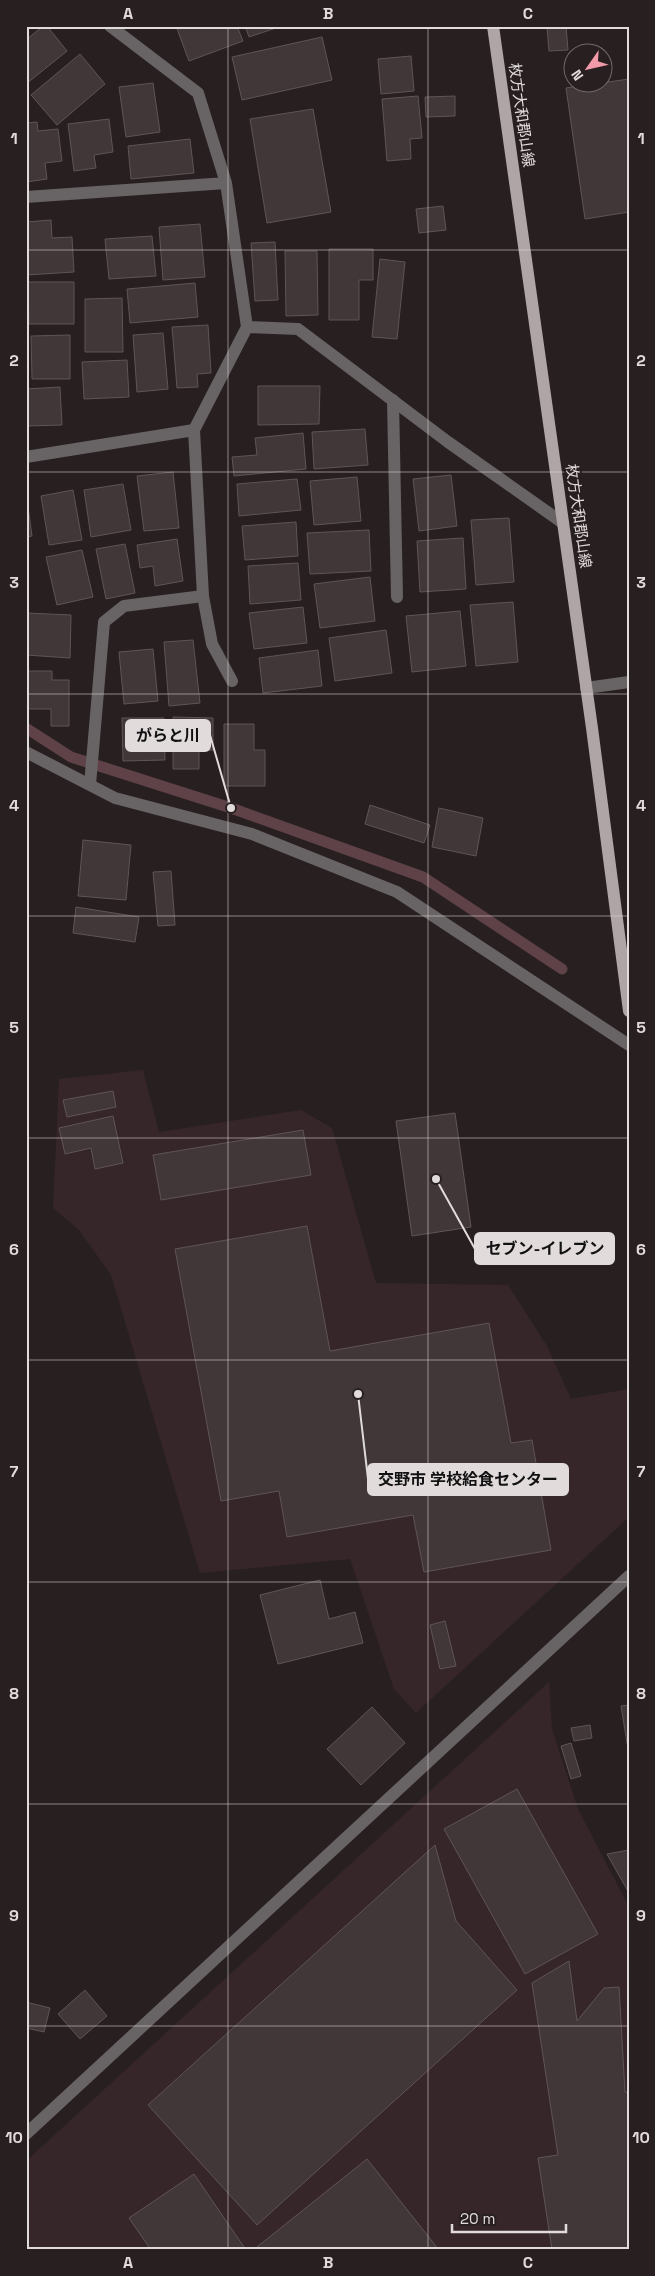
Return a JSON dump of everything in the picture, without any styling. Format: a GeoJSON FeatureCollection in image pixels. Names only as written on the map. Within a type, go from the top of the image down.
{"type":"FeatureCollection","features":[{"type":"Feature","properties":{"kind":"main road","name":"枚方大和郡山線"},"geometry":{"type":"LineString","coordinates":[[493,26],[586,688],[629,1011]]}},
{"type":"Feature","properties":{"kind":"street"},"geometry":{"type":"LineString","coordinates":[[110,26],[198,93],[226,183],[247,327],[194,430],[203,596],[212,644],[232,681]]}},
{"type":"Feature","properties":{"kind":"street"},"geometry":{"type":"LineString","coordinates":[[26,197],[226,183]]}},
{"type":"Feature","properties":{"kind":"street"},"geometry":{"type":"LineString","coordinates":[[247,327],[298,329],[448,442],[563,523]]}},
{"type":"Feature","properties":{"kind":"street"},"geometry":{"type":"LineString","coordinates":[[393,400],[397,597]]}},
{"type":"Feature","properties":{"kind":"street"},"geometry":{"type":"LineString","coordinates":[[26,457],[194,430]]}},
{"type":"Feature","properties":{"kind":"street"},"geometry":{"type":"LineString","coordinates":[[90,779],[104,622],[124,606],[203,596]]}},
{"type":"Feature","properties":{"kind":"street"},"geometry":{"type":"LineString","coordinates":[[586,688],[629,682]]}},
{"type":"Feature","properties":{"kind":"street"},"geometry":{"type":"LineString","coordinates":[[26,752],[90,779],[115,798],[252,834],[397,892],[629,1045]]}},
{"type":"Feature","properties":{"kind":"street"},"geometry":{"type":"LineString","coordinates":[[26,2134],[629,1576]]}},
{"type":"Feature","properties":{"kind":"shaded area"},"geometry":{"type":"Polygon","coordinates":[[[143,1070],[159,1132],[301,1110],[332,1128],[376,1283],[508,1285],[547,1346],[571,1399],[629,1389],[629,1517],[416,1713],[394,1689],[350,1559],[200,1573],[111,1275],[79,1230],[53,1208],[59,1079],[143,1070]]]}},
{"type":"Feature","properties":{"kind":"shaded area"},"geometry":{"type":"Polygon","coordinates":[[[549,1682],[552,1729],[578,1809],[629,1907],[629,2250],[26,2250],[26,2161],[549,1682]]]}},
{"type":"Feature","properties":{"kind":"building"},"geometry":{"type":"Polygon","coordinates":[[[43,26],[47,26],[67,51],[26,84],[26,40],[43,26]]]}},
{"type":"Feature","properties":{"kind":"building"},"geometry":{"type":"Polygon","coordinates":[[[176,26],[237,26],[243,41],[189,61],[176,26]]]}},
{"type":"Feature","properties":{"kind":"building"},"geometry":{"type":"Polygon","coordinates":[[[245,26],[282,26],[249,37],[245,26]]]}},
{"type":"Feature","properties":{"kind":"building"},"geometry":{"type":"Polygon","coordinates":[[[566,26],[567,42],[562,42],[562,50],[549,51],[547,27],[566,26]]]}},
{"type":"Feature","properties":{"kind":"building"},"geometry":{"type":"Polygon","coordinates":[[[322,37],[332,80],[242,100],[232,57],[322,37]]]}},
{"type":"Feature","properties":{"kind":"building"},"geometry":{"type":"Polygon","coordinates":[[[80,54],[105,84],[57,125],[31,95],[80,54]]]}},
{"type":"Feature","properties":{"kind":"building"},"geometry":{"type":"Polygon","coordinates":[[[411,56],[414,91],[381,94],[378,59],[411,56]]]}},
{"type":"Feature","properties":{"kind":"building"},"geometry":{"type":"Polygon","coordinates":[[[629,79],[629,212],[585,219],[567,92],[612,92],[612,81],[629,79]]]}},
{"type":"Feature","properties":{"kind":"building"},"geometry":{"type":"Polygon","coordinates":[[[153,83],[160,132],[126,137],[119,87],[153,83]]]}},
{"type":"Feature","properties":{"kind":"building"},"geometry":{"type":"Polygon","coordinates":[[[418,96],[422,138],[410,139],[411,159],[387,161],[382,99],[418,96]]]}},
{"type":"Feature","properties":{"kind":"building"},"geometry":{"type":"Polygon","coordinates":[[[455,96],[455,116],[426,117],[425,97],[455,96]]]}},
{"type":"Feature","properties":{"kind":"building"},"geometry":{"type":"Polygon","coordinates":[[[313,109],[331,212],[267,223],[250,119],[313,109]]]}},
{"type":"Feature","properties":{"kind":"building"},"geometry":{"type":"Polygon","coordinates":[[[109,119],[113,152],[94,155],[96,168],[74,171],[68,124],[109,119]]]}},
{"type":"Feature","properties":{"kind":"building"},"geometry":{"type":"Polygon","coordinates":[[[37,122],[38,131],[58,129],[62,161],[45,163],[47,179],[26,182],[26,123],[37,122]]]}},
{"type":"Feature","properties":{"kind":"building"},"geometry":{"type":"Polygon","coordinates":[[[190,139],[194,173],[131,179],[128,146],[190,139]]]}},
{"type":"Feature","properties":{"kind":"building"},"geometry":{"type":"Polygon","coordinates":[[[443,206],[446,230],[419,233],[416,209],[443,206]]]}},
{"type":"Feature","properties":{"kind":"building"},"geometry":{"type":"Polygon","coordinates":[[[51,220],[52,238],[72,237],[74,272],[26,275],[26,222],[51,220]]]}},
{"type":"Feature","properties":{"kind":"building"},"geometry":{"type":"Polygon","coordinates":[[[200,224],[205,277],[163,280],[159,227],[200,224]]]}},
{"type":"Feature","properties":{"kind":"building"},"geometry":{"type":"Polygon","coordinates":[[[152,236],[156,276],[109,279],[105,239],[152,236]]]}},
{"type":"Feature","properties":{"kind":"building"},"geometry":{"type":"Polygon","coordinates":[[[275,242],[278,300],[255,301],[251,243],[275,242]]]}},
{"type":"Feature","properties":{"kind":"building"},"geometry":{"type":"Polygon","coordinates":[[[329,249],[373,249],[373,280],[359,280],[359,320],[329,320],[329,249]]]}},
{"type":"Feature","properties":{"kind":"building"},"geometry":{"type":"Polygon","coordinates":[[[285,251],[317,251],[318,315],[286,316],[285,251]]]}},
{"type":"Feature","properties":{"kind":"building"},"geometry":{"type":"Polygon","coordinates":[[[380,259],[405,262],[397,339],[372,337],[380,259]]]}},
{"type":"Feature","properties":{"kind":"building"},"geometry":{"type":"Polygon","coordinates":[[[28,282],[74,282],[74,324],[29,324],[28,282]]]}},
{"type":"Feature","properties":{"kind":"building"},"geometry":{"type":"Polygon","coordinates":[[[195,283],[198,317],[130,323],[127,289],[195,283]]]}},
{"type":"Feature","properties":{"kind":"building"},"geometry":{"type":"Polygon","coordinates":[[[122,298],[123,352],[85,352],[85,299],[122,298]]]}},
{"type":"Feature","properties":{"kind":"building"},"geometry":{"type":"Polygon","coordinates":[[[208,325],[211,373],[197,374],[198,387],[177,388],[172,327],[208,325]]]}},
{"type":"Feature","properties":{"kind":"building"},"geometry":{"type":"Polygon","coordinates":[[[163,333],[168,389],[137,392],[133,335],[163,333]]]}},
{"type":"Feature","properties":{"kind":"building"},"geometry":{"type":"Polygon","coordinates":[[[70,335],[70,379],[32,379],[31,336],[70,335]]]}},
{"type":"Feature","properties":{"kind":"building"},"geometry":{"type":"Polygon","coordinates":[[[127,360],[129,397],[84,399],[82,362],[127,360]]]}},
{"type":"Feature","properties":{"kind":"building"},"geometry":{"type":"Polygon","coordinates":[[[258,386],[320,386],[319,424],[258,425],[258,386]]]}},
{"type":"Feature","properties":{"kind":"building"},"geometry":{"type":"Polygon","coordinates":[[[60,387],[62,425],[26,426],[26,389],[60,387]]]}},
{"type":"Feature","properties":{"kind":"building"},"geometry":{"type":"Polygon","coordinates":[[[365,429],[368,465],[314,469],[312,432],[365,429]]]}},
{"type":"Feature","properties":{"kind":"building"},"geometry":{"type":"Polygon","coordinates":[[[303,433],[306,469],[234,476],[232,457],[257,455],[255,438],[303,433]]]}},
{"type":"Feature","properties":{"kind":"building"},"geometry":{"type":"Polygon","coordinates":[[[173,472],[179,528],[144,531],[137,476],[173,472]]]}},
{"type":"Feature","properties":{"kind":"building"},"geometry":{"type":"Polygon","coordinates":[[[451,475],[457,526],[419,531],[413,479],[451,475]]]}},
{"type":"Feature","properties":{"kind":"building"},"geometry":{"type":"Polygon","coordinates":[[[357,477],[361,521],[314,525],[310,481],[357,477]]]}},
{"type":"Feature","properties":{"kind":"building"},"geometry":{"type":"Polygon","coordinates":[[[297,479],[301,510],[239,516],[237,484],[297,479]]]}},
{"type":"Feature","properties":{"kind":"building"},"geometry":{"type":"Polygon","coordinates":[[[123,484],[131,530],[91,537],[84,490],[123,484]]]}},
{"type":"Feature","properties":{"kind":"building"},"geometry":{"type":"Polygon","coordinates":[[[73,490],[82,540],[49,545],[41,496],[73,490]]]}},
{"type":"Feature","properties":{"kind":"building"},"geometry":{"type":"Polygon","coordinates":[[[26,492],[32,536],[26,537],[26,492]]]}},
{"type":"Feature","properties":{"kind":"building"},"geometry":{"type":"Polygon","coordinates":[[[509,518],[514,582],[476,585],[471,520],[509,518]]]}},
{"type":"Feature","properties":{"kind":"building"},"geometry":{"type":"Polygon","coordinates":[[[296,522],[298,556],[245,560],[242,526],[296,522]]]}},
{"type":"Feature","properties":{"kind":"building"},"geometry":{"type":"Polygon","coordinates":[[[369,530],[371,571],[310,574],[307,533],[369,530]]]}},
{"type":"Feature","properties":{"kind":"building"},"geometry":{"type":"Polygon","coordinates":[[[463,538],[466,589],[420,592],[417,541],[463,538]]]}},
{"type":"Feature","properties":{"kind":"building"},"geometry":{"type":"Polygon","coordinates":[[[177,539],[183,581],[155,586],[153,566],[140,568],[137,545],[177,539]]]}},
{"type":"Feature","properties":{"kind":"building"},"geometry":{"type":"Polygon","coordinates":[[[125,544],[135,593],[106,599],[96,549],[125,544]]]}},
{"type":"Feature","properties":{"kind":"building"},"geometry":{"type":"Polygon","coordinates":[[[82,550],[93,597],[57,605],[46,557],[82,550]]]}},
{"type":"Feature","properties":{"kind":"building"},"geometry":{"type":"Polygon","coordinates":[[[298,563],[301,600],[250,604],[248,566],[298,563]]]}},
{"type":"Feature","properties":{"kind":"building"},"geometry":{"type":"Polygon","coordinates":[[[370,577],[375,621],[320,628],[314,584],[370,577]]]}},
{"type":"Feature","properties":{"kind":"building"},"geometry":{"type":"Polygon","coordinates":[[[513,602],[518,662],[476,666],[470,605],[513,602]]]}},
{"type":"Feature","properties":{"kind":"building"},"geometry":{"type":"Polygon","coordinates":[[[303,607],[307,643],[254,649],[249,613],[303,607]]]}},
{"type":"Feature","properties":{"kind":"building"},"geometry":{"type":"Polygon","coordinates":[[[460,611],[466,666],[412,672],[406,616],[460,611]]]}},
{"type":"Feature","properties":{"kind":"building"},"geometry":{"type":"Polygon","coordinates":[[[26,613],[71,615],[70,658],[26,655],[26,613]]]}},
{"type":"Feature","properties":{"kind":"building"},"geometry":{"type":"Polygon","coordinates":[[[386,630],[392,673],[335,681],[329,638],[386,630]]]}},
{"type":"Feature","properties":{"kind":"building"},"geometry":{"type":"Polygon","coordinates":[[[193,640],[200,703],[169,706],[164,642],[193,640]]]}},
{"type":"Feature","properties":{"kind":"building"},"geometry":{"type":"Polygon","coordinates":[[[153,649],[158,701],[124,704],[119,652],[153,649]]]}},
{"type":"Feature","properties":{"kind":"building"},"geometry":{"type":"Polygon","coordinates":[[[318,650],[322,686],[263,693],[259,658],[318,650]]]}},
{"type":"Feature","properties":{"kind":"building"},"geometry":{"type":"Polygon","coordinates":[[[26,671],[52,671],[52,680],[69,680],[69,726],[51,726],[51,709],[26,709],[26,671]]]}},
{"type":"Feature","properties":{"kind":"building"},"geometry":{"type":"Polygon","coordinates":[[[173,717],[213,718],[213,750],[199,751],[199,769],[173,769],[173,717]]]}},
{"type":"Feature","properties":{"kind":"building"},"geometry":{"type":"Polygon","coordinates":[[[122,718],[164,718],[165,760],[123,761],[122,718]]]}},
{"type":"Feature","properties":{"kind":"building"},"geometry":{"type":"Polygon","coordinates":[[[224,724],[254,724],[254,750],[265,750],[265,786],[224,786],[224,724]]]}},
{"type":"Feature","properties":{"kind":"building"},"geometry":{"type":"Polygon","coordinates":[[[370,805],[430,825],[424,843],[365,824],[370,805]]]}},
{"type":"Feature","properties":{"kind":"building"},"geometry":{"type":"Polygon","coordinates":[[[439,808],[483,818],[476,856],[432,847],[439,808]]]}},
{"type":"Feature","properties":{"kind":"building"},"geometry":{"type":"Polygon","coordinates":[[[83,840],[131,845],[126,900],[78,896],[83,840]]]}},
{"type":"Feature","properties":{"kind":"building"},"geometry":{"type":"Polygon","coordinates":[[[171,871],[175,925],[158,926],[153,872],[171,871]]]}},
{"type":"Feature","properties":{"kind":"building"},"geometry":{"type":"Polygon","coordinates":[[[76,907],[139,917],[135,942],[73,933],[76,907]]]}},
{"type":"Feature","properties":{"kind":"building"},"geometry":{"type":"Polygon","coordinates":[[[113,1091],[116,1107],[67,1117],[63,1100],[113,1091]]]}},
{"type":"Feature","properties":{"kind":"building"},"geometry":{"type":"Polygon","coordinates":[[[455,1113],[471,1227],[412,1236],[396,1121],[455,1113]]]}},
{"type":"Feature","properties":{"kind":"building"},"geometry":{"type":"Polygon","coordinates":[[[113,1116],[123,1163],[95,1169],[91,1148],[65,1154],[59,1128],[113,1116]]]}},
{"type":"Feature","properties":{"kind":"building"},"geometry":{"type":"Polygon","coordinates":[[[303,1130],[311,1175],[161,1200],[153,1155],[303,1130]]]}},
{"type":"Feature","properties":{"kind":"building"},"geometry":{"type":"Polygon","coordinates":[[[307,1226],[330,1351],[489,1323],[511,1443],[532,1440],[551,1550],[424,1572],[413,1515],[287,1537],[279,1491],[221,1501],[175,1249],[307,1226]]]}},
{"type":"Feature","properties":{"kind":"building"},"geometry":{"type":"Polygon","coordinates":[[[320,1580],[329,1619],[355,1612],[363,1643],[278,1664],[260,1595],[320,1580]]]}},
{"type":"Feature","properties":{"kind":"building"},"geometry":{"type":"Polygon","coordinates":[[[445,1621],[456,1666],[440,1669],[430,1625],[445,1621]]]}},
{"type":"Feature","properties":{"kind":"building"},"geometry":{"type":"Polygon","coordinates":[[[629,1705],[629,1755],[621,1706],[629,1705]]]}},
{"type":"Feature","properties":{"kind":"building"},"geometry":{"type":"Polygon","coordinates":[[[372,1707],[405,1743],[361,1785],[327,1749],[372,1707]]]}},
{"type":"Feature","properties":{"kind":"building"},"geometry":{"type":"Polygon","coordinates":[[[590,1725],[592,1738],[574,1741],[571,1728],[590,1725]]]}},
{"type":"Feature","properties":{"kind":"building"},"geometry":{"type":"Polygon","coordinates":[[[571,1743],[581,1776],[571,1779],[561,1746],[571,1743]]]}},
{"type":"Feature","properties":{"kind":"building"},"geometry":{"type":"Polygon","coordinates":[[[517,1789],[598,1934],[525,1974],[444,1829],[517,1789]]]}},
{"type":"Feature","properties":{"kind":"building"},"geometry":{"type":"Polygon","coordinates":[[[435,1845],[456,1921],[517,1990],[257,2225],[148,2105],[435,1845]]]}},
{"type":"Feature","properties":{"kind":"building"},"geometry":{"type":"Polygon","coordinates":[[[629,1850],[629,1893],[607,1854],[629,1850]]]}},
{"type":"Feature","properties":{"kind":"building"},"geometry":{"type":"Polygon","coordinates":[[[569,1961],[577,2021],[604,1988],[619,1987],[625,2092],[629,2093],[629,2250],[552,2250],[538,2158],[558,2155],[532,1983],[569,1961]]]}},
{"type":"Feature","properties":{"kind":"building"},"geometry":{"type":"Polygon","coordinates":[[[85,1990],[107,2016],[80,2039],[58,2014],[85,1990]]]}},
{"type":"Feature","properties":{"kind":"building"},"geometry":{"type":"Polygon","coordinates":[[[26,2002],[50,2008],[44,2032],[26,2028],[26,2002]]]}},
{"type":"Feature","properties":{"kind":"building"},"geometry":{"type":"Polygon","coordinates":[[[367,2159],[439,2250],[259,2250],[257,2247],[367,2159]]]}},
{"type":"Feature","properties":{"kind":"building"},"geometry":{"type":"Polygon","coordinates":[[[194,2174],[246,2250],[151,2250],[129,2218],[194,2174]]]}},
{"type":"Feature","properties":{"kind":"waterway"},"geometry":{"type":"LineString","coordinates":[[26,728],[71,757],[231,808],[423,877],[562,969]]}},
{"type":"Feature","properties":{"kind":"place","name":"がらと川"},"geometry":{"type":"Point","coordinates":[231,808]}},
{"type":"Feature","properties":{"kind":"place","name":"セブン-イレブン"},"geometry":{"type":"Point","coordinates":[436,1179]}},
{"type":"Feature","properties":{"kind":"place","name":"交野市 学校給食センター"},"geometry":{"type":"Point","coordinates":[358,1394]}}]}
